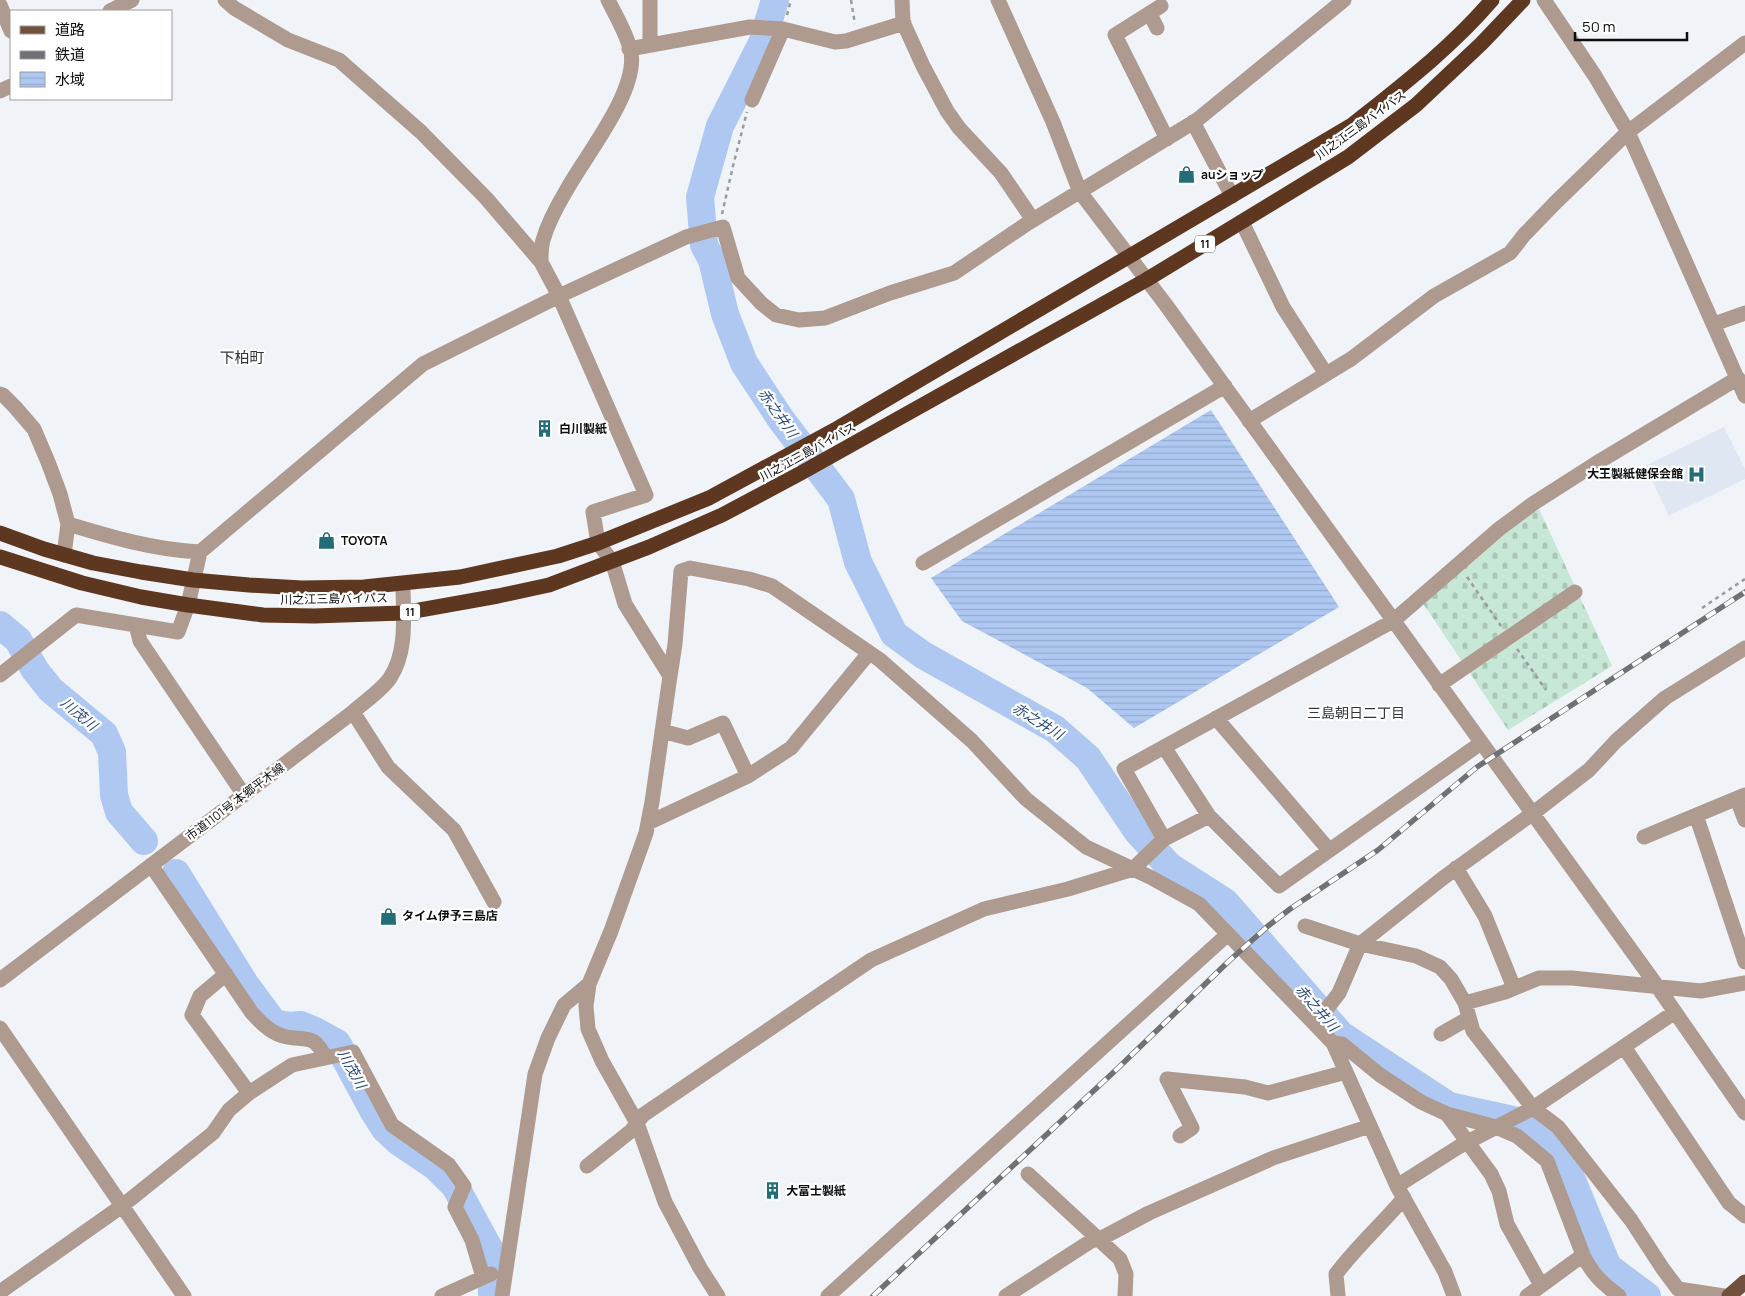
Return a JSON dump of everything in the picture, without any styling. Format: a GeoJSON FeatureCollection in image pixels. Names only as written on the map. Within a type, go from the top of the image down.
{"type":"FeatureCollection","features":[{"type":"Feature","properties":{"kind":"highway","name":"川之江三島バイパス"},"geometry":{"type":"LineString","coordinates":[[0,533],[92,563],[141,572],[193,580],[302,588],[364,587],[460,577],[558,556],[598,543],[709,498],[838,428],[1352,124],[1422,69],[1482,12],[1492,0]]}},
{"type":"Feature","properties":{"kind":"highway","name":"川之江三島バイパス"},"geometry":{"type":"LineString","coordinates":[[0,557],[82,583],[141,597],[188,606],[272,615],[403,614],[549,585],[612,561],[722,514],[801,474],[1146,280],[1348,157],[1416,105],[1481,44],[1522,0]]}},
{"type":"Feature","properties":{"kind":"main road"},"geometry":{"type":"LineString","coordinates":[[1730,1296],[1745,1282]]}},
{"type":"Feature","properties":{"kind":"street"},"geometry":{"type":"LineString","coordinates":[[112,10],[132,0]]}},
{"type":"Feature","properties":{"kind":"street"},"geometry":{"type":"LineString","coordinates":[[225,0],[234,8],[288,40],[339,60],[421,132],[486,198],[541,262],[559,296],[646,495],[594,512],[598,543],[612,561],[626,604],[670,676]]}},
{"type":"Feature","properties":{"kind":"street"},"geometry":{"type":"LineString","coordinates":[[541,262],[543,241],[565,192],[627,88],[631,69],[629,48],[608,0]]}},
{"type":"Feature","properties":{"kind":"street"},"geometry":{"type":"LineString","coordinates":[[650,0],[650,45]]}},
{"type":"Feature","properties":{"kind":"street"},"geometry":{"type":"LineString","coordinates":[[902,0],[904,23],[923,66],[947,111],[959,128],[1001,173],[1033,220]]}},
{"type":"Feature","properties":{"kind":"street"},"geometry":{"type":"LineString","coordinates":[[998,0],[1053,122],[1080,192],[1166,305],[1250,421],[1657,986],[1745,1113]]}},
{"type":"Feature","properties":{"kind":"street"},"geometry":{"type":"LineString","coordinates":[[0,675],[76,615],[178,632],[188,606],[200,552],[423,364],[559,296],[686,237],[719,228],[738,278],[761,303],[776,315],[799,320],[825,318],[890,293],[954,273],[1033,220],[1194,122],[1344,0]]}},
{"type":"Feature","properties":{"kind":"street"},"geometry":{"type":"LineString","coordinates":[[1547,1],[1628,132],[1745,396]]}},
{"type":"Feature","properties":{"kind":"street"},"geometry":{"type":"LineString","coordinates":[[0,5],[10,29]]}},
{"type":"Feature","properties":{"kind":"street"},"geometry":{"type":"LineString","coordinates":[[1157,28],[1156,10],[1115,35],[1167,139]]}},
{"type":"Feature","properties":{"kind":"street"},"geometry":{"type":"LineString","coordinates":[[629,48],[750,27],[783,29],[835,42],[904,23]]}},
{"type":"Feature","properties":{"kind":"street"},"geometry":{"type":"LineString","coordinates":[[752,100],[783,29]]}},
{"type":"Feature","properties":{"kind":"street"},"geometry":{"type":"LineString","coordinates":[[1250,421],[1350,359],[1434,296],[1510,253],[1554,202],[1628,132],[1745,44]]}},
{"type":"Feature","properties":{"kind":"street"},"geometry":{"type":"LineString","coordinates":[[1116,70],[1129,63]]}},
{"type":"Feature","properties":{"kind":"street"},"geometry":{"type":"LineString","coordinates":[[1194,122],[1232,196]]}},
{"type":"Feature","properties":{"kind":"street"},"geometry":{"type":"LineString","coordinates":[[1242,222],[1283,307],[1326,374]]}},
{"type":"Feature","properties":{"kind":"street"},"geometry":{"type":"LineString","coordinates":[[1714,324],[1745,314]]}},
{"type":"Feature","properties":{"kind":"street"},"geometry":{"type":"LineString","coordinates":[[1161,841],[1124,769],[1393,620],[1499,530],[1534,503],[1738,378]]}},
{"type":"Feature","properties":{"kind":"street"},"geometry":{"type":"LineString","coordinates":[[922,563],[1224,386]]}},
{"type":"Feature","properties":{"kind":"street"},"geometry":{"type":"LineString","coordinates":[[0,394],[15,407],[34,429],[60,494],[68,524],[64,554]]}},
{"type":"Feature","properties":{"kind":"street"},"geometry":{"type":"LineString","coordinates":[[68,524],[112,538],[179,551],[200,552]]}},
{"type":"Feature","properties":{"kind":"street"},"geometry":{"type":"LineString","coordinates":[[718,1296],[700,1268],[665,1202],[637,1123],[598,1054],[588,1029],[586,1006],[589,984],[611,931],[646,833],[675,644],[681,571],[690,568],[748,579],[772,586],[869,652],[972,741],[1026,799],[1086,848],[1138,863],[1150,877],[1199,904],[1317,1021],[1333,1043],[1401,1192],[1445,1272],[1454,1296]]}},
{"type":"Feature","properties":{"kind":"street","name":"市道1101号 本郷平木線"},"geometry":{"type":"LineString","coordinates":[[0,980],[353,712],[390,678],[402,645],[403,584]]}},
{"type":"Feature","properties":{"kind":"street"},"geometry":{"type":"LineString","coordinates":[[1439,685],[1575,592]]}},
{"type":"Feature","properties":{"kind":"street"},"geometry":{"type":"LineString","coordinates":[[136,625],[140,641],[244,796]]}},
{"type":"Feature","properties":{"kind":"street"},"geometry":{"type":"LineString","coordinates":[[648,823],[748,776],[791,748],[869,652]]}},
{"type":"Feature","properties":{"kind":"street"},"geometry":{"type":"LineString","coordinates":[[1317,1021],[1339,993],[1360,944],[1456,868],[1532,814],[1589,770],[1616,741],[1665,698],[1743,655]]}},
{"type":"Feature","properties":{"kind":"street"},"geometry":{"type":"LineString","coordinates":[[353,712],[388,767],[454,830],[494,902]]}},
{"type":"Feature","properties":{"kind":"street"},"geometry":{"type":"LineString","coordinates":[[1216,718],[1329,850]]}},
{"type":"Feature","properties":{"kind":"street"},"geometry":{"type":"LineString","coordinates":[[662,731],[688,738],[723,723],[748,776]]}},
{"type":"Feature","properties":{"kind":"street"},"geometry":{"type":"LineString","coordinates":[[1164,747],[1209,816],[1279,886],[1481,743]]}},
{"type":"Feature","properties":{"kind":"street"},"geometry":{"type":"LineString","coordinates":[[1644,837],[1741,797],[1745,820]]}},
{"type":"Feature","properties":{"kind":"street"},"geometry":{"type":"LineString","coordinates":[[587,1166],[631,1131],[643,1116],[871,960],[984,909],[1068,889],[1138,863],[1161,841],[1209,816]]}},
{"type":"Feature","properties":{"kind":"street"},"geometry":{"type":"LineString","coordinates":[[1696,816],[1744,955]]}},
{"type":"Feature","properties":{"kind":"street"},"geometry":{"type":"LineString","coordinates":[[151,865],[252,1013],[263,1026],[287,1037],[305,1038],[336,1055]]}},
{"type":"Feature","properties":{"kind":"street"},"geometry":{"type":"LineString","coordinates":[[1456,868],[1485,916],[1514,988]]}},
{"type":"Feature","properties":{"kind":"street"},"geometry":{"type":"LineString","coordinates":[[1305,926],[1360,944],[1416,956],[1440,967],[1451,979],[1467,1011],[1473,1031],[1527,1112],[1558,1127],[1631,1220],[1663,1269],[1678,1288],[1724,1296]]}},
{"type":"Feature","properties":{"kind":"street"},"geometry":{"type":"LineString","coordinates":[[828,1296],[1228,934]]}},
{"type":"Feature","properties":{"kind":"street"},"geometry":{"type":"LineString","coordinates":[[226,974],[200,996],[192,1015],[248,1093]]}},
{"type":"Feature","properties":{"kind":"street"},"geometry":{"type":"LineString","coordinates":[[1441,1034],[1467,1011],[1539,978],[1572,978],[1701,991],[1745,983]]}},
{"type":"Feature","properties":{"kind":"street"},"geometry":{"type":"LineString","coordinates":[[502,1296],[535,1074],[548,1038],[564,1005],[589,984]]}},
{"type":"Feature","properties":{"kind":"street"},"geometry":{"type":"LineString","coordinates":[[1338,1296],[1336,1274],[1385,1221],[1401,1192],[1467,1143],[1527,1112],[1675,1012]]}},
{"type":"Feature","properties":{"kind":"street"},"geometry":{"type":"LineString","coordinates":[[0,1028],[184,1296]]}},
{"type":"Feature","properties":{"kind":"street"},"geometry":{"type":"LineString","coordinates":[[1333,1043],[1342,1044],[1380,1075],[1413,1097],[1447,1114],[1499,1126],[1517,1136],[1547,1162],[1582,1255],[1599,1281],[1619,1296]]}},
{"type":"Feature","properties":{"kind":"street"},"geometry":{"type":"LineString","coordinates":[[1624,1047],[1729,1203],[1745,1216]]}},
{"type":"Feature","properties":{"kind":"street"},"geometry":{"type":"LineString","coordinates":[[0,1292],[122,1206],[213,1133],[229,1110],[248,1093],[292,1065],[353,1052],[392,1126],[449,1166],[464,1186],[455,1207],[472,1240],[485,1276]]}},
{"type":"Feature","properties":{"kind":"street"},"geometry":{"type":"LineString","coordinates":[[1180,1136],[1192,1128],[1167,1079],[1245,1087],[1268,1093],[1346,1072]]}},
{"type":"Feature","properties":{"kind":"street"},"geometry":{"type":"LineString","coordinates":[[1447,1114],[1491,1174],[1499,1191],[1507,1224],[1541,1285]]}},
{"type":"Feature","properties":{"kind":"street"},"geometry":{"type":"LineString","coordinates":[[1006,1296],[1091,1241],[1100,1239],[1149,1213],[1273,1158],[1370,1126]]}},
{"type":"Feature","properties":{"kind":"street"},"geometry":{"type":"LineString","coordinates":[[1028,1174],[1120,1259],[1126,1274],[1125,1296]]}},
{"type":"Feature","properties":{"kind":"street"},"geometry":{"type":"LineString","coordinates":[[1526,1296],[1582,1255]]}},
{"type":"Feature","properties":{"kind":"street"},"geometry":{"type":"LineString","coordinates":[[442,1296],[485,1276],[505,1271]]}},
{"type":"Feature","properties":{"kind":"path"},"geometry":{"type":"LineString","coordinates":[[851,0],[858,37]]}},
{"type":"Feature","properties":{"kind":"path"},"geometry":{"type":"LineString","coordinates":[[719,228],[744,120],[752,100]]}},
{"type":"Feature","properties":{"kind":"path"},"geometry":{"type":"LineString","coordinates":[[1702,608],[1745,579]]}},
{"type":"Feature","properties":{"kind":"shaded area","name":"大王製紙健保会館"},"geometry":{"type":"Polygon","coordinates":[[[1724,427],[1745,469],[1745,479],[1669,516],[1645,466],[1724,427]]]}},
{"type":"Feature","properties":{"kind":"green space"},"geometry":{"type":"Polygon","coordinates":[[[1539,509],[1612,666],[1508,730],[1422,602],[1515,524],[1539,509]]]}},
{"type":"Feature","properties":{"kind":"water"},"geometry":{"type":"Polygon","coordinates":[[[1211,410],[1339,607],[1134,728],[1087,688],[962,621],[931,578],[1211,410]]]}},
{"type":"Feature","properties":{"kind":"waterway","name":"赤之井川"},"geometry":{"type":"LineString","coordinates":[[775,0],[762,43],[720,126],[700,197],[704,245],[712,260],[725,314],[744,363],[780,418],[841,499],[858,562],[894,634],[923,655],[1055,729],[1088,758],[1137,831],[1169,866],[1225,902],[1341,1035],[1449,1106],[1522,1122],[1549,1140],[1567,1168],[1608,1267],[1647,1296]]}},
{"type":"Feature","properties":{"kind":"waterway","name":"川茂川"},"geometry":{"type":"LineString","coordinates":[[0,625],[18,640],[35,670],[51,690],[104,734],[112,752],[114,795],[119,812],[144,841]]}},
{"type":"Feature","properties":{"kind":"waterway","name":"川茂川"},"geometry":{"type":"LineString","coordinates":[[176,873],[245,984],[274,1023],[289,1026],[301,1025],[337,1043],[385,1129],[399,1142],[436,1167],[455,1186],[491,1252],[492,1296]]}},
{"type":"Feature","properties":{"kind":"railway"},"geometry":{"type":"LineString","coordinates":[[873,1296],[1268,926],[1378,850],[1477,767],[1745,592]]}},
{"type":"Feature","properties":{"kind":"place","name":"auショップ"},"geometry":{"type":"Point","coordinates":[1187,175]}},
{"type":"Feature","properties":{"kind":"place","name":"白川製紙"},"geometry":{"type":"Point","coordinates":[545,429]}},
{"type":"Feature","properties":{"kind":"place","name":"大王製紙健保会館"},"geometry":{"type":"Point","coordinates":[1697,474]}},
{"type":"Feature","properties":{"kind":"place","name":"TOYOTA"},"geometry":{"type":"Point","coordinates":[327,541]}},
{"type":"Feature","properties":{"kind":"place","name":"タイム伊予三島店"},"geometry":{"type":"Point","coordinates":[388,916]}},
{"type":"Feature","properties":{"kind":"place","name":"大富士製紙"},"geometry":{"type":"Point","coordinates":[772,1191]}},
{"type":"Feature","properties":{"kind":"district","name":"下柏町"},"geometry":{"type":"Point","coordinates":[242,358]}},
{"type":"Feature","properties":{"kind":"district","name":"三島朝日二丁目"},"geometry":{"type":"Point","coordinates":[1356,713]}}]}
